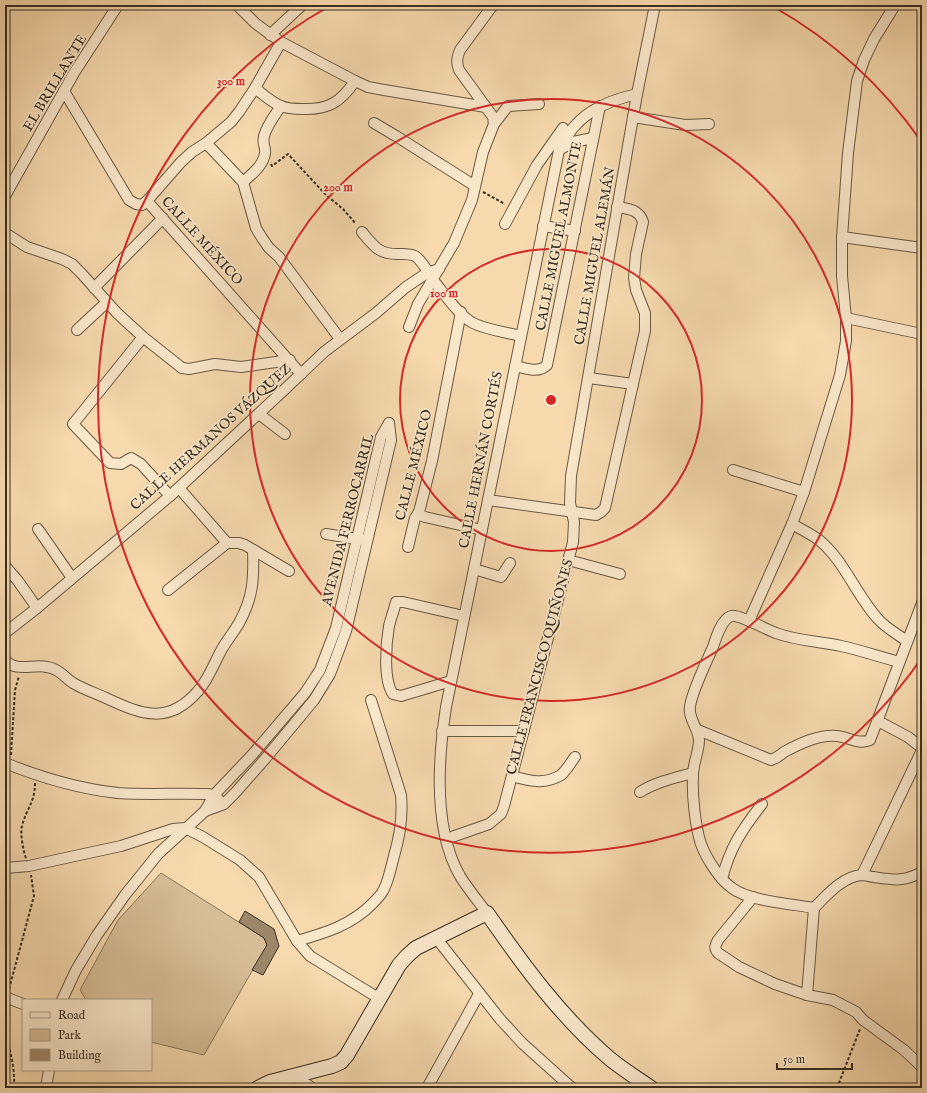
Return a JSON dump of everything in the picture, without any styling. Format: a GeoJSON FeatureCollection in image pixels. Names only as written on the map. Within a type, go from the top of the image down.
{"type":"FeatureCollection","features":[{"type":"Feature","properties":{"kind":"street","name":"EL BRILLANTE"},"geometry":{"type":"LineString","coordinates":[[5,196],[8,185],[64,91],[118,5]]}},
{"type":"Feature","properties":{"kind":"street"},"geometry":{"type":"LineString","coordinates":[[237,5],[255,23],[270,35],[355,82],[384,90],[486,107]]}},
{"type":"Feature","properties":{"kind":"street"},"geometry":{"type":"LineString","coordinates":[[270,35],[302,5]]}},
{"type":"Feature","properties":{"kind":"street"},"geometry":{"type":"LineString","coordinates":[[492,5],[460,50],[457,57],[457,64],[459,70],[493,117],[494,124]]}},
{"type":"Feature","properties":{"kind":"street","name":"CALLE MIGUEL ALEMÁN"},"geometry":{"type":"LineString","coordinates":[[571,512],[569,492],[571,476],[637,94],[655,5]]}},
{"type":"Feature","properties":{"kind":"street"},"geometry":{"type":"LineString","coordinates":[[748,621],[792,524],[804,492],[840,375],[846,341],[846,318],[842,276],[842,237],[848,153],[857,81],[864,60],[874,39],[895,5]]}},
{"type":"Feature","properties":{"kind":"street"},"geometry":{"type":"LineString","coordinates":[[147,201],[181,162],[231,122],[256,88],[281,42]]}},
{"type":"Feature","properties":{"kind":"street"},"geometry":{"type":"LineString","coordinates":[[256,88],[273,102],[281,106],[310,109],[332,104],[341,99],[355,82]]}},
{"type":"Feature","properties":{"kind":"street","name":"CALLE MÉXICO"},"geometry":{"type":"LineString","coordinates":[[64,91],[129,200],[136,204],[142,205],[147,201],[301,374]]}},
{"type":"Feature","properties":{"kind":"street","name":"CALLE HERNÁN CORTÉS"},"geometry":{"type":"LineString","coordinates":[[487,913],[460,876],[446,839],[439,781],[442,731],[451,681],[558,150],[572,127],[582,117],[600,106],[619,98],[637,94]]}},
{"type":"Feature","properties":{"kind":"street","name":"CALLE HERMANOS VÁZQUEZ"},"geometry":{"type":"LineString","coordinates":[[5,632],[37,608],[170,496],[324,352],[376,313],[406,287],[430,276],[439,269],[454,243],[478,189],[483,152],[494,124],[508,106],[539,104]]}},
{"type":"Feature","properties":{"kind":"street"},"geometry":{"type":"LineString","coordinates":[[243,182],[256,170],[265,155],[262,144],[264,135],[281,106]]}},
{"type":"Feature","properties":{"kind":"street","name":"CALLE MIGUEL ALMONTE"},"geometry":{"type":"LineString","coordinates":[[515,366],[537,371],[543,369],[547,365],[549,359],[600,106]]}},
{"type":"Feature","properties":{"kind":"street"},"geometry":{"type":"LineString","coordinates":[[633,117],[685,125],[709,124]]}},
{"type":"Feature","properties":{"kind":"street"},"geometry":{"type":"LineString","coordinates":[[374,124],[396,136],[478,189]]}},
{"type":"Feature","properties":{"kind":"street"},"geometry":{"type":"LineString","coordinates":[[505,224],[537,165],[563,128]]}},
{"type":"Feature","properties":{"kind":"street"},"geometry":{"type":"LineString","coordinates":[[558,150],[573,142],[593,138]]}},
{"type":"Feature","properties":{"kind":"street"},"geometry":{"type":"LineString","coordinates":[[206,143],[243,182],[256,228],[262,238],[269,248],[279,257],[340,339]]}},
{"type":"Feature","properties":{"kind":"street"},"geometry":{"type":"LineString","coordinates":[[537,165],[555,163]]}},
{"type":"Feature","properties":{"kind":"street"},"geometry":{"type":"LineString","coordinates":[[488,500],[596,515],[605,508],[645,331],[645,313],[636,290],[634,278],[636,254],[643,222],[641,216],[634,210],[617,207]]}},
{"type":"Feature","properties":{"kind":"street"},"geometry":{"type":"LineString","coordinates":[[94,288],[162,218]]}},
{"type":"Feature","properties":{"kind":"street"},"geometry":{"type":"LineString","coordinates":[[543,226],[575,231]]}},
{"type":"Feature","properties":{"kind":"street"},"geometry":{"type":"LineString","coordinates":[[362,232],[375,247],[381,251],[391,254],[409,254],[415,256],[461,312],[473,323],[521,336]]}},
{"type":"Feature","properties":{"kind":"street"},"geometry":{"type":"LineString","coordinates":[[5,234],[28,247],[72,264],[107,302],[143,337],[182,368],[189,369],[215,364],[241,367],[290,360]]}},
{"type":"Feature","properties":{"kind":"street"},"geometry":{"type":"LineString","coordinates":[[842,237],[922,248]]}},
{"type":"Feature","properties":{"kind":"street"},"geometry":{"type":"LineString","coordinates":[[409,327],[430,276]]}},
{"type":"Feature","properties":{"kind":"street"},"geometry":{"type":"LineString","coordinates":[[77,330],[107,302]]}},
{"type":"Feature","properties":{"kind":"street","name":"CALLE MÉXICO"},"geometry":{"type":"LineString","coordinates":[[408,547],[415,518],[419,512],[429,474],[461,312]]}},
{"type":"Feature","properties":{"kind":"street"},"geometry":{"type":"LineString","coordinates":[[846,318],[922,334]]}},
{"type":"Feature","properties":{"kind":"street"},"geometry":{"type":"LineString","coordinates":[[143,337],[73,424],[110,463],[121,464],[131,458],[136,460],[170,496]]}},
{"type":"Feature","properties":{"kind":"street"},"geometry":{"type":"LineString","coordinates":[[589,378],[633,384]]}},
{"type":"Feature","properties":{"kind":"street"},"geometry":{"type":"LineString","coordinates":[[258,414],[285,434]]}},
{"type":"Feature","properties":{"kind":"street","name":"AVENIDA FERROCARRIL"},"geometry":{"type":"LineString","coordinates":[[62,999],[76,970],[97,935],[125,895],[158,854],[205,811],[214,796],[252,755],[305,693],[320,670],[327,656],[336,628],[362,540],[391,440],[389,423],[381,436],[362,540],[346,631],[337,659],[330,674],[314,700],[265,759],[224,804],[205,811]]}},
{"type":"Feature","properties":{"kind":"street"},"geometry":{"type":"LineString","coordinates":[[733,470],[804,492]]}},
{"type":"Feature","properties":{"kind":"street"},"geometry":{"type":"LineString","coordinates":[[179,488],[227,543]]}},
{"type":"Feature","properties":{"kind":"street"},"geometry":{"type":"LineString","coordinates":[[419,512],[420,515],[425,518],[482,530]]}},
{"type":"Feature","properties":{"kind":"street","name":"CALLE FRANCISCO QUIÑONES"},"geometry":{"type":"LineString","coordinates":[[446,839],[489,824],[501,814],[573,542],[574,522],[571,512]]}},
{"type":"Feature","properties":{"kind":"street"},"geometry":{"type":"LineString","coordinates":[[792,524],[819,540],[829,550],[879,620],[907,641]]}},
{"type":"Feature","properties":{"kind":"street"},"geometry":{"type":"LineString","coordinates":[[38,529],[72,578]]}},
{"type":"Feature","properties":{"kind":"street"},"geometry":{"type":"LineString","coordinates":[[326,534],[362,540]]}},
{"type":"Feature","properties":{"kind":"street"},"geometry":{"type":"LineString","coordinates":[[168,590],[227,543],[239,543],[289,572]]}},
{"type":"Feature","properties":{"kind":"street"},"geometry":{"type":"LineString","coordinates":[[5,660],[14,667],[21,668],[34,665],[46,666],[55,669],[80,687],[132,709],[152,714],[168,713],[182,706],[199,691],[246,609],[252,593],[254,570],[252,551]]}},
{"type":"Feature","properties":{"kind":"street"},"geometry":{"type":"LineString","coordinates":[[568,560],[620,574]]}},
{"type":"Feature","properties":{"kind":"street"},"geometry":{"type":"LineString","coordinates":[[474,569],[501,577],[510,563]]}},
{"type":"Feature","properties":{"kind":"street"},"geometry":{"type":"LineString","coordinates":[[5,566],[18,581],[37,608]]}},
{"type":"Feature","properties":{"kind":"street"},"geometry":{"type":"LineString","coordinates":[[451,681],[401,696],[393,694],[390,690],[388,677],[387,654],[389,628],[396,602],[403,602],[464,616]]}},
{"type":"Feature","properties":{"kind":"street"},"geometry":{"type":"LineString","coordinates":[[698,730],[771,760],[799,745],[818,738],[837,736],[865,742],[870,740],[922,603]]}},
{"type":"Feature","properties":{"kind":"street"},"geometry":{"type":"LineString","coordinates":[[814,908],[753,897],[732,889],[722,879],[708,858],[698,832],[694,798],[693,773],[699,745],[698,730],[689,712],[690,705],[717,634],[726,620],[731,616],[737,616],[760,627],[792,639],[840,646],[899,662]]}},
{"type":"Feature","properties":{"kind":"street"},"geometry":{"type":"LineString","coordinates":[[327,656],[337,659]]}},
{"type":"Feature","properties":{"kind":"street"},"geometry":{"type":"LineString","coordinates":[[297,941],[343,926],[358,917],[377,899],[384,890],[398,842],[402,809],[399,789],[371,700]]}},
{"type":"Feature","properties":{"kind":"street"},"geometry":{"type":"LineString","coordinates":[[862,875],[922,749],[908,737],[878,721]]}},
{"type":"Feature","properties":{"kind":"street"},"geometry":{"type":"LineString","coordinates":[[442,731],[524,731]]}},
{"type":"Feature","properties":{"kind":"street"},"geometry":{"type":"LineString","coordinates":[[512,776],[530,781],[548,781],[562,774],[575,757]]}},
{"type":"Feature","properties":{"kind":"street"},"geometry":{"type":"LineString","coordinates":[[8,764],[86,787],[118,793],[196,794],[214,796],[224,804]]}},
{"type":"Feature","properties":{"kind":"street"},"geometry":{"type":"LineString","coordinates":[[640,792],[659,782],[693,773]]}},
{"type":"Feature","properties":{"kind":"street"},"geometry":{"type":"LineString","coordinates":[[722,879],[729,855],[735,842],[741,831],[762,804]]}},
{"type":"Feature","properties":{"kind":"street"},"geometry":{"type":"LineString","coordinates":[[5,868],[29,866],[121,846],[173,829],[185,828],[240,860],[259,877],[297,941],[310,956],[380,999]]}},
{"type":"Feature","properties":{"kind":"street"},"geometry":{"type":"LineString","coordinates":[[807,995],[814,908],[826,896],[853,877],[862,875],[896,880],[906,879],[922,872]]}},
{"type":"Feature","properties":{"kind":"street"},"geometry":{"type":"LineString","coordinates":[[753,897],[723,932],[715,946],[716,950],[723,957],[739,967],[775,984],[807,995],[833,1000],[856,1012],[863,1020],[904,1050],[922,1067]]}},
{"type":"Feature","properties":{"kind":"street"},"geometry":{"type":"LineString","coordinates":[[258,1088],[270,1082],[332,1066],[341,1062],[347,1055],[399,965],[407,956],[416,948],[487,913],[533,976],[582,1032],[610,1058],[651,1088]]}},
{"type":"Feature","properties":{"kind":"street"},"geometry":{"type":"LineString","coordinates":[[437,938],[500,1019],[522,1043],[572,1088]]}},
{"type":"Feature","properties":{"kind":"street"},"geometry":{"type":"LineString","coordinates":[[427,1088],[480,994]]}},
{"type":"Feature","properties":{"kind":"street"},"geometry":{"type":"LineString","coordinates":[[6,997],[22,1004]]}},
{"type":"Feature","properties":{"kind":"street"},"geometry":{"type":"LineString","coordinates":[[46,1088],[49,1071]]}},
{"type":"Feature","properties":{"kind":"street"},"geometry":{"type":"LineString","coordinates":[[293,1076],[312,1088]]}},
{"type":"Feature","properties":{"kind":"path"},"geometry":{"type":"LineString","coordinates":[[265,155],[272,166],[288,154],[326,196],[343,209],[362,232]]}},
{"type":"Feature","properties":{"kind":"path"},"geometry":{"type":"LineString","coordinates":[[478,189],[513,209]]}},
{"type":"Feature","properties":{"kind":"path"},"geometry":{"type":"LineString","coordinates":[[8,764],[15,690],[21,668]]}},
{"type":"Feature","properties":{"kind":"path"},"geometry":{"type":"LineString","coordinates":[[6,997],[34,896],[29,866],[24,854],[21,827],[35,794],[35,773]]}},
{"type":"Feature","properties":{"kind":"path"},"geometry":{"type":"LineString","coordinates":[[837,1088],[863,1020]]}},
{"type":"Feature","properties":{"kind":"path"},"geometry":{"type":"LineString","coordinates":[[5,1034],[11,1053],[14,1088]]}},
{"type":"Feature","properties":{"kind":"green space"},"geometry":{"type":"Polygon","coordinates":[[[161,873],[264,938],[267,945],[204,1055],[152,1042],[152,999],[85,999],[80,990],[118,920],[161,873]]]}},
{"type":"Feature","properties":{"kind":"building"},"geometry":{"type":"Polygon","coordinates":[[[245,911],[274,929],[279,946],[263,975],[252,970],[267,945],[264,938],[239,922],[245,911]]]}}]}
